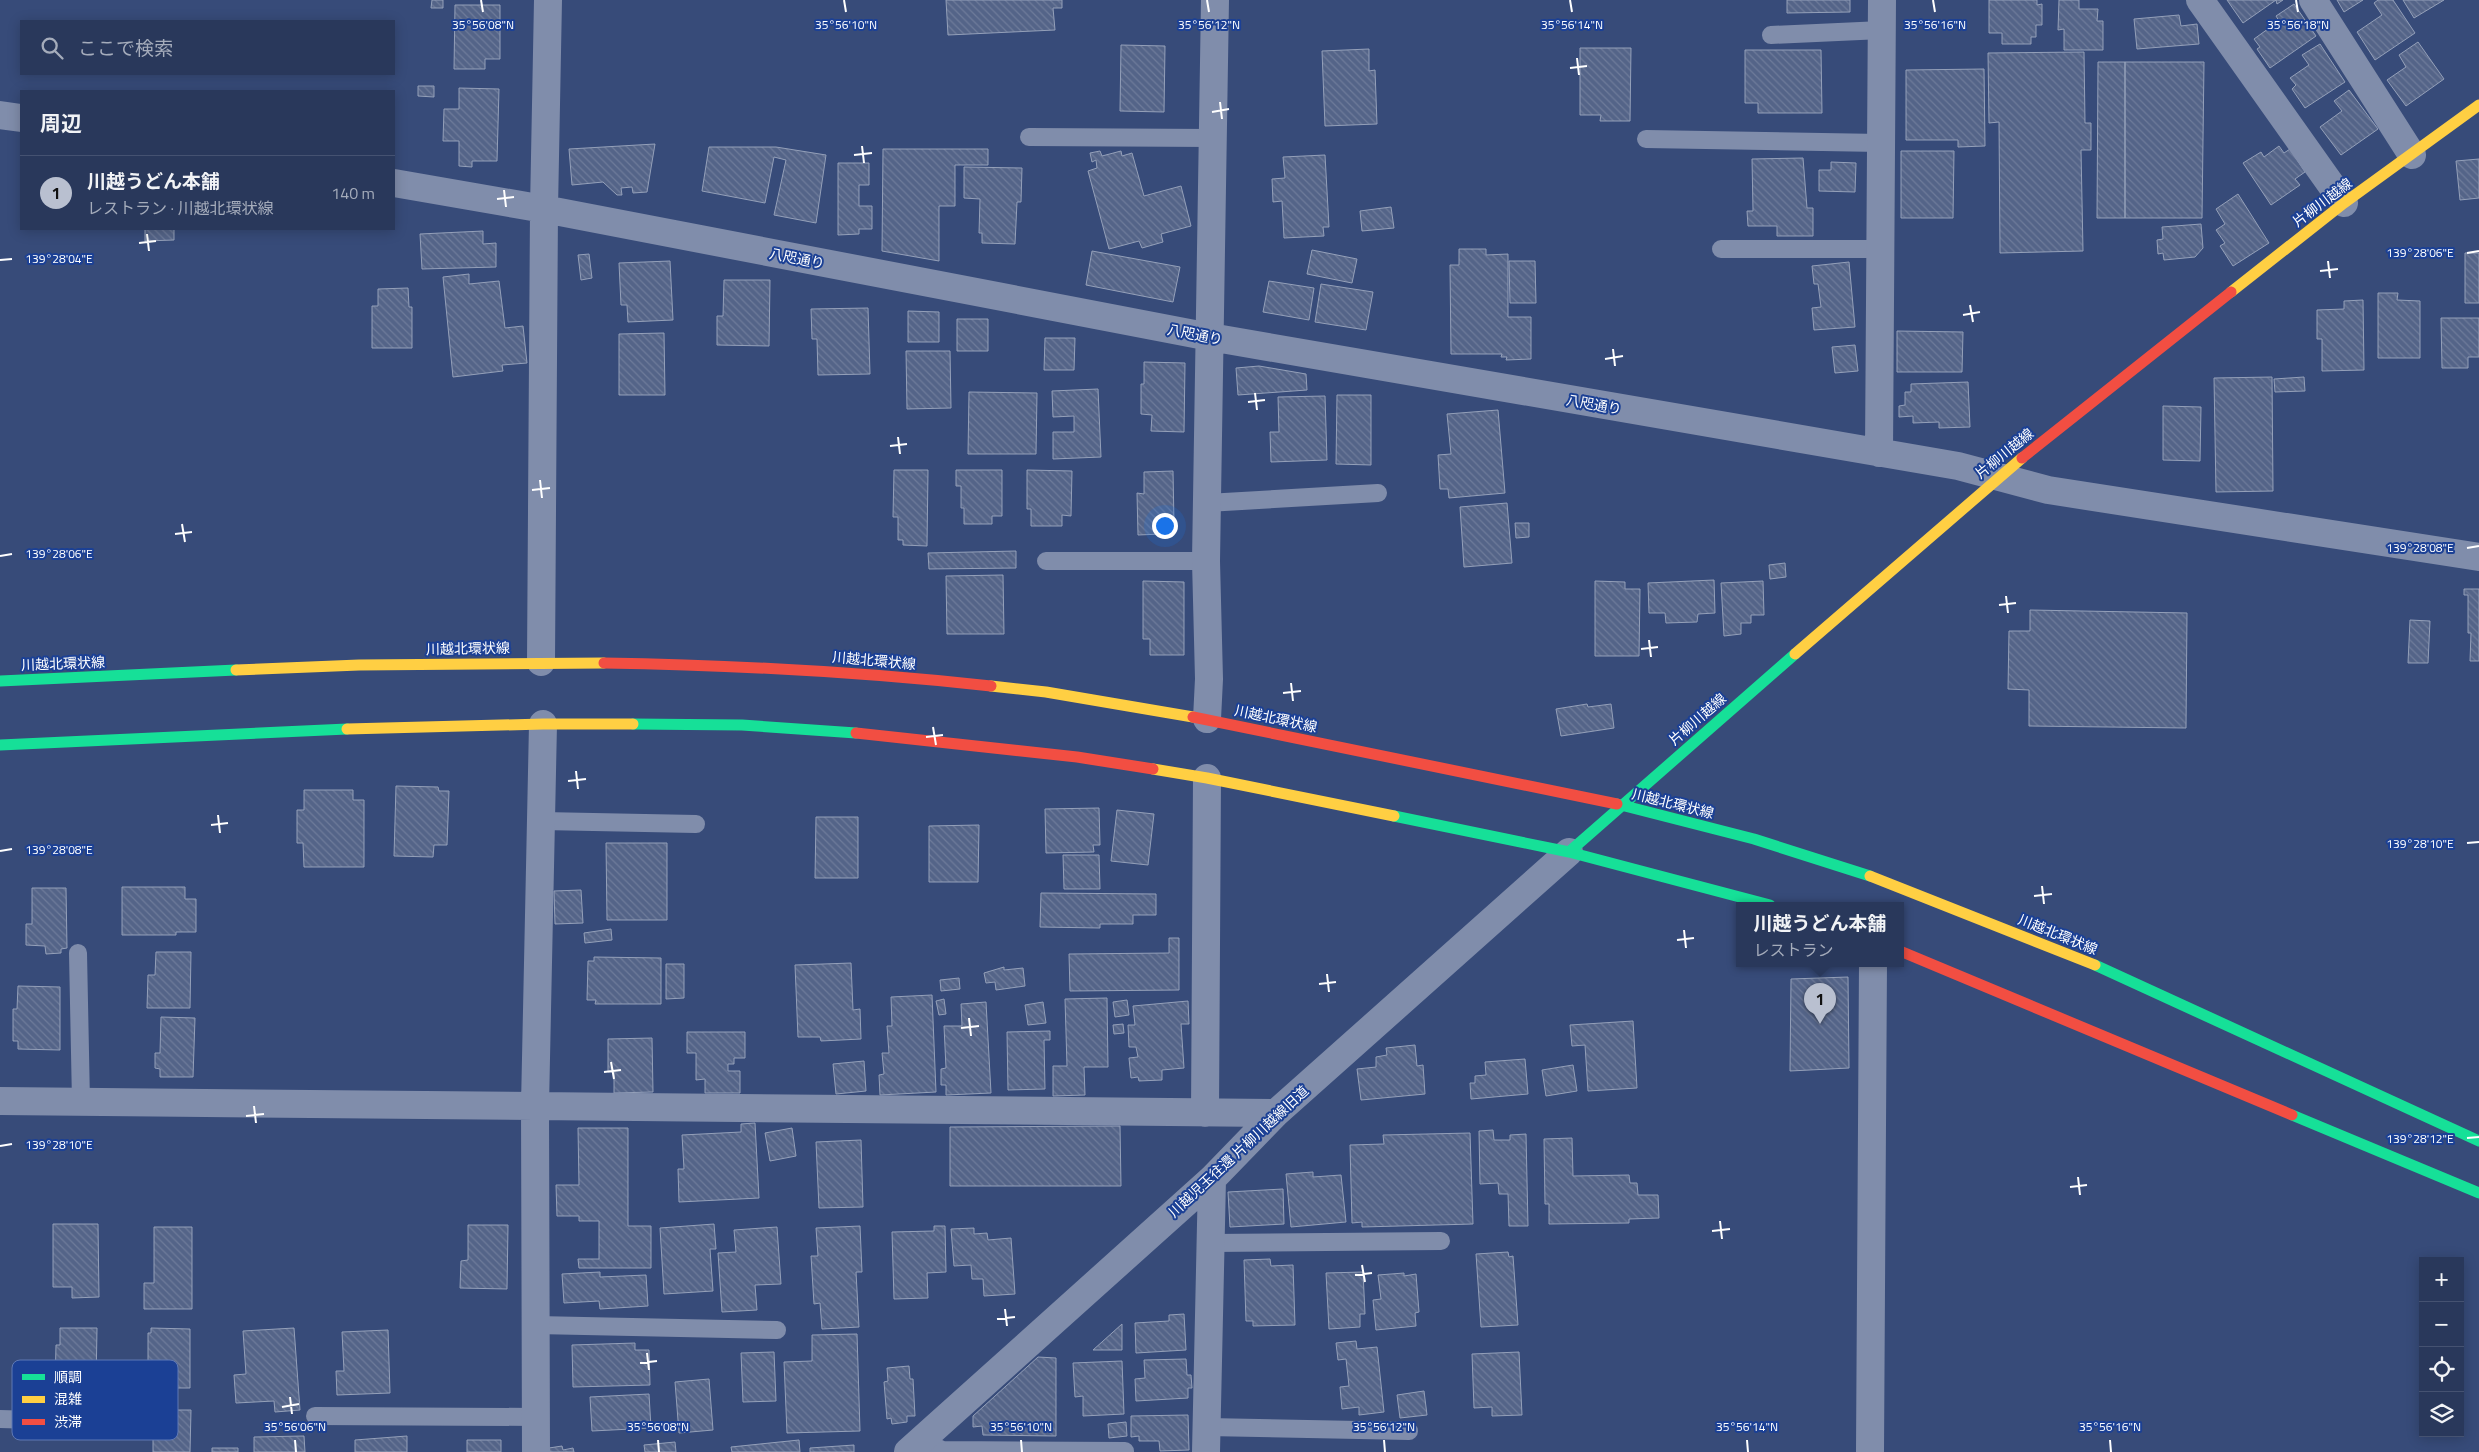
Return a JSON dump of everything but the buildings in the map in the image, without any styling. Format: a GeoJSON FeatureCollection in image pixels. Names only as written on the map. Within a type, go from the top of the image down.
{"type":"FeatureCollection","features":[{"type":"Feature","properties":{"kind":"main road","name":"片柳川越線"},"geometry":{"type":"LineString","coordinates":[[1569,852],[1998,477],[2344,203],[2479,105]]}},
{"type":"Feature","properties":{"kind":"main road","name":"川越北環状線"},"geometry":{"type":"LineString","coordinates":[[0,680],[359,665],[541,662],[734,665],[901,676],[1046,692],[1207,719],[1621,805],[1754,838],[1884,880],[2088,962],[2479,1141]]}},
{"type":"Feature","properties":{"kind":"main road"},"geometry":{"type":"LineString","coordinates":[[0,745],[355,729],[544,724],[742,725],[853,733],[1077,758],[1207,778],[1569,852],[1759,902]]}},
{"type":"Feature","properties":{"kind":"main road"},"geometry":{"type":"LineString","coordinates":[[1904,953],[2479,1193]]}},
{"type":"Feature","properties":{"kind":"street"},"geometry":{"type":"LineString","coordinates":[[541,662],[544,209],[548,0]]}},
{"type":"Feature","properties":{"kind":"street"},"geometry":{"type":"LineString","coordinates":[[1207,719],[1209,678],[1206,561],[1215,0]]}},
{"type":"Feature","properties":{"kind":"street"},"geometry":{"type":"LineString","coordinates":[[1879,453],[1882,250],[1882,0]]}},
{"type":"Feature","properties":{"kind":"street"},"geometry":{"type":"LineString","coordinates":[[2200,0],[2344,203]]}},
{"type":"Feature","properties":{"kind":"street"},"geometry":{"type":"LineString","coordinates":[[2314,0],[2412,155]]}},
{"type":"Feature","properties":{"kind":"street"},"geometry":{"type":"LineString","coordinates":[[0,114],[20,118]]}},
{"type":"Feature","properties":{"kind":"street","name":"八咫通り"},"geometry":{"type":"LineString","coordinates":[[395,183],[544,209],[1210,337],[1958,466],[2048,490],[2479,557]]}},
{"type":"Feature","properties":{"kind":"street"},"geometry":{"type":"LineString","coordinates":[[536,1452],[535,1106],[544,724]]}},
{"type":"Feature","properties":{"kind":"street"},"geometry":{"type":"LineString","coordinates":[[1205,1112],[1207,778]]}},
{"type":"Feature","properties":{"kind":"street","name":"川越児玉往還 片柳川越線旧道"},"geometry":{"type":"LineString","coordinates":[[915,1446],[1212,1179],[1276,1114],[1569,852]]}},
{"type":"Feature","properties":{"kind":"street"},"geometry":{"type":"LineString","coordinates":[[1870,1452],[1873,967]]}},
{"type":"Feature","properties":{"kind":"street"},"geometry":{"type":"LineString","coordinates":[[0,1101],[1276,1114]]}},
{"type":"Feature","properties":{"kind":"street"},"geometry":{"type":"LineString","coordinates":[[1206,1440],[1212,1179]]}},
{"type":"Feature","properties":{"kind":"lane"},"geometry":{"type":"LineString","coordinates":[[1771,35],[1882,30]]}},
{"type":"Feature","properties":{"kind":"lane"},"geometry":{"type":"LineString","coordinates":[[1029,137],[1213,138]]}},
{"type":"Feature","properties":{"kind":"lane"},"geometry":{"type":"LineString","coordinates":[[1646,139],[1882,143]]}},
{"type":"Feature","properties":{"kind":"lane"},"geometry":{"type":"LineString","coordinates":[[1721,249],[1882,250]]}},
{"type":"Feature","properties":{"kind":"lane"},"geometry":{"type":"LineString","coordinates":[[1207,503],[1378,493]]}},
{"type":"Feature","properties":{"kind":"lane"},"geometry":{"type":"LineString","coordinates":[[1046,562],[1206,561]]}},
{"type":"Feature","properties":{"kind":"lane"},"geometry":{"type":"LineString","coordinates":[[542,821],[696,824]]}},
{"type":"Feature","properties":{"kind":"lane"},"geometry":{"type":"LineString","coordinates":[[78,953],[81,1102]]}},
{"type":"Feature","properties":{"kind":"lane"},"geometry":{"type":"LineString","coordinates":[[1211,1243],[1441,1242]]}},
{"type":"Feature","properties":{"kind":"lane"},"geometry":{"type":"LineString","coordinates":[[536,1325],[777,1330]]}},
{"type":"Feature","properties":{"kind":"lane"},"geometry":{"type":"LineString","coordinates":[[316,1416],[536,1417]]}},
{"type":"Feature","properties":{"kind":"lane"},"geometry":{"type":"LineString","coordinates":[[1206,1440],[1409,1431]]}},
{"type":"Feature","properties":{"kind":"lane"},"geometry":{"type":"LineString","coordinates":[[915,1446],[942,1450],[1125,1451]]}},
{"type":"Feature","properties":{"kind":"traffic: fast"},"geometry":{"type":"LineString","coordinates":[[1569,852],[1795,654]]}},
{"type":"Feature","properties":{"kind":"traffic: fast"},"geometry":{"type":"LineString","coordinates":[[0,681],[236,670]]}},
{"type":"Feature","properties":{"kind":"traffic: fast"},"geometry":{"type":"LineString","coordinates":[[633,724],[742,725],[856,733]]}},
{"type":"Feature","properties":{"kind":"traffic: fast"},"geometry":{"type":"LineString","coordinates":[[0,745],[347,729]]}},
{"type":"Feature","properties":{"kind":"traffic: fast"},"geometry":{"type":"LineString","coordinates":[[1617,804],[1754,839],[1870,876]]}},
{"type":"Feature","properties":{"kind":"traffic: fast"},"geometry":{"type":"LineString","coordinates":[[1394,816],[1569,852],[1759,902]]}},
{"type":"Feature","properties":{"kind":"traffic: fast"},"geometry":{"type":"LineString","coordinates":[[2095,965],[2479,1141]]}},
{"type":"Feature","properties":{"kind":"traffic: fast"},"geometry":{"type":"LineString","coordinates":[[2292,1115],[2479,1193]]}},
{"type":"Feature","properties":{"kind":"traffic: slow"},"geometry":{"type":"LineString","coordinates":[[2231,292],[2344,203],[2479,105]]}},
{"type":"Feature","properties":{"kind":"traffic: slow"},"geometry":{"type":"LineString","coordinates":[[1795,654],[2022,458]]}},
{"type":"Feature","properties":{"kind":"traffic: slow"},"geometry":{"type":"LineString","coordinates":[[236,670],[359,665],[604,663]]}},
{"type":"Feature","properties":{"kind":"traffic: slow"},"geometry":{"type":"LineString","coordinates":[[991,686],[1046,692],[1193,717]]}},
{"type":"Feature","properties":{"kind":"traffic: slow"},"geometry":{"type":"LineString","coordinates":[[347,729],[543,724],[633,724]]}},
{"type":"Feature","properties":{"kind":"traffic: slow"},"geometry":{"type":"LineString","coordinates":[[1153,769],[1207,778],[1394,816]]}},
{"type":"Feature","properties":{"kind":"traffic: slow"},"geometry":{"type":"LineString","coordinates":[[1870,876],[2095,965]]}},
{"type":"Feature","properties":{"kind":"traffic: jam"},"geometry":{"type":"LineString","coordinates":[[2022,458],[2231,292]]}},
{"type":"Feature","properties":{"kind":"traffic: jam"},"geometry":{"type":"LineString","coordinates":[[604,663],[798,670],[991,686]]}},
{"type":"Feature","properties":{"kind":"traffic: jam"},"geometry":{"type":"LineString","coordinates":[[1193,717],[1617,804]]}},
{"type":"Feature","properties":{"kind":"traffic: jam"},"geometry":{"type":"LineString","coordinates":[[856,733],[1077,757],[1153,769]]}},
{"type":"Feature","properties":{"kind":"traffic: jam"},"geometry":{"type":"LineString","coordinates":[[1904,953],[2292,1115]]}},
{"type":"Feature","properties":{"kind":"place","name":"川越うどん本舗"},"geometry":{"type":"Point","coordinates":[1820,1024]}}]}
